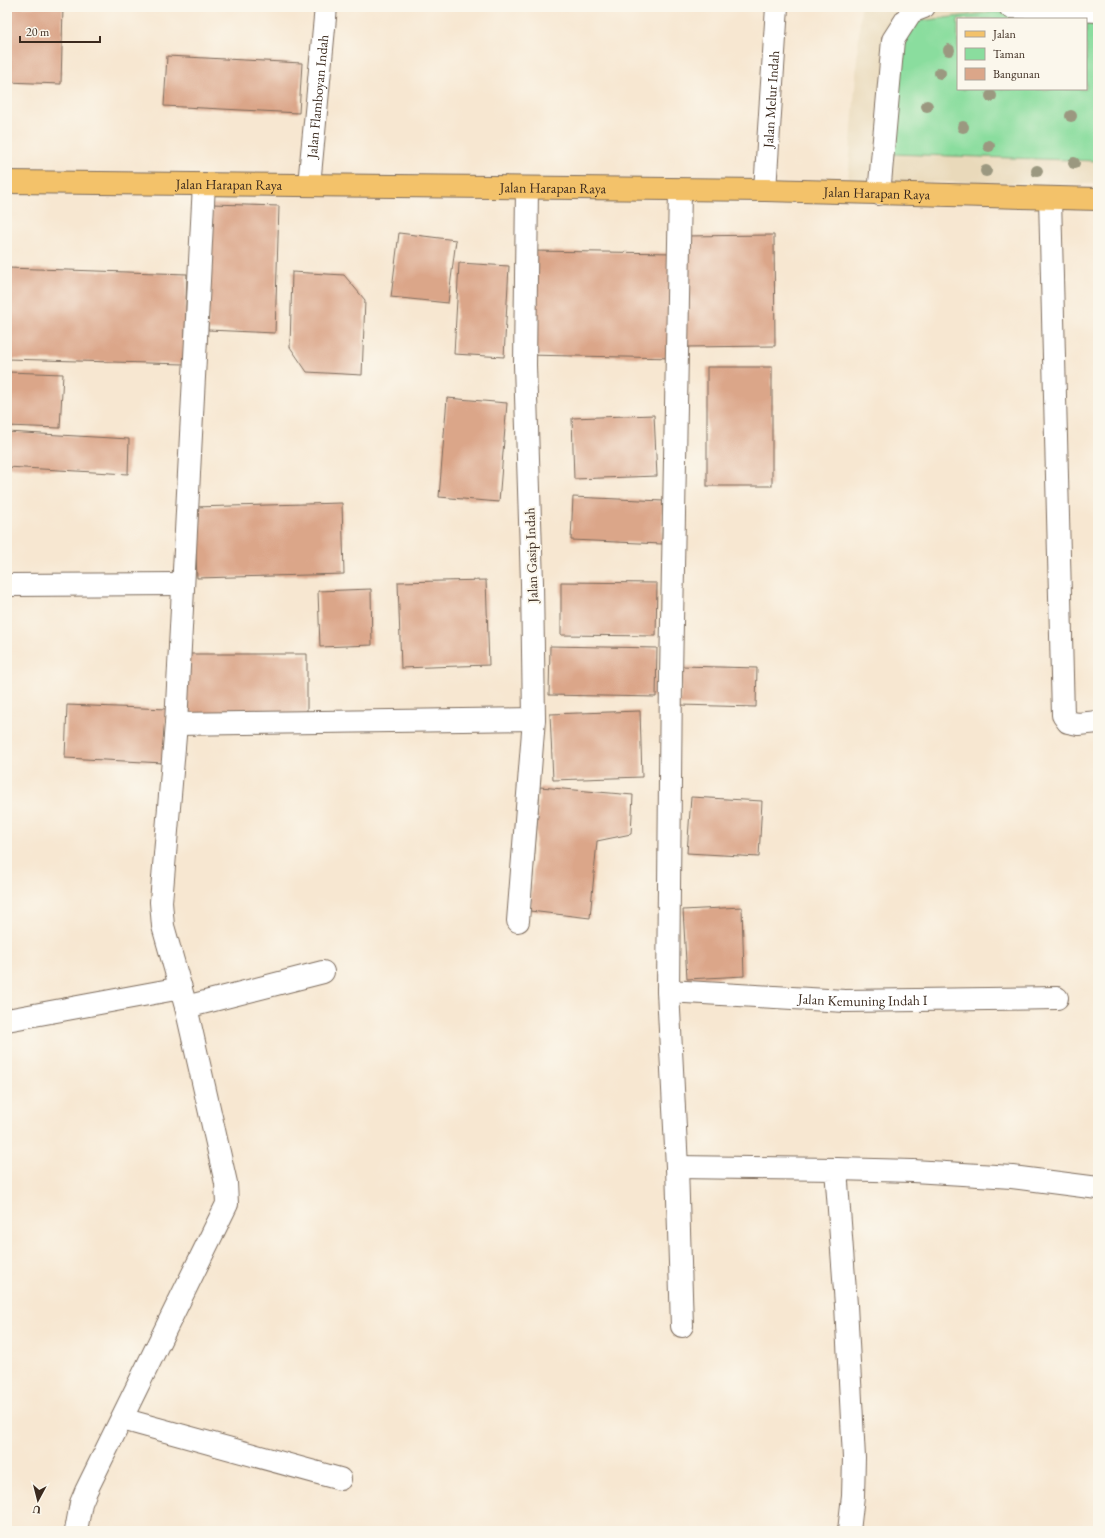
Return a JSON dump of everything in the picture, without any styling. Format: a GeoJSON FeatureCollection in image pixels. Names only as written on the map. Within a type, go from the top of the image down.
{"type":"FeatureCollection","features":[{"type":"Feature","properties":{"kind":"main road","name":"Jalan Harapan Raya"},"geometry":{"type":"LineString","coordinates":[[7,182],[765,190],[1098,199]]}},
{"type":"Feature","properties":{"kind":"street","name":"Jalan Flamboyan Indah"},"geometry":{"type":"LineString","coordinates":[[309,185],[326,7]]}},
{"type":"Feature","properties":{"kind":"street","name":"Jalan Melur Indah"},"geometry":{"type":"LineString","coordinates":[[765,190],[777,7]]}},
{"type":"Feature","properties":{"kind":"street"},"geometry":{"type":"LineString","coordinates":[[879,194],[893,40],[911,12],[924,7]]}},
{"type":"Feature","properties":{"kind":"street"},"geometry":{"type":"LineString","coordinates":[[1010,7],[1098,12]]}},
{"type":"Feature","properties":{"kind":"street"},"geometry":{"type":"LineString","coordinates":[[76,1531],[81,1503],[227,1204],[226,1183],[183,997],[163,926],[161,902],[176,724],[204,184]]}},
{"type":"Feature","properties":{"kind":"street","name":"Jalan Gasip Indah"},"geometry":{"type":"LineString","coordinates":[[518,921],[534,719],[532,583],[525,365],[527,188]]}},
{"type":"Feature","properties":{"kind":"street"},"geometry":{"type":"LineString","coordinates":[[680,190],[671,668],[668,992],[677,1167],[682,1326]]}},
{"type":"Feature","properties":{"kind":"street"},"geometry":{"type":"LineString","coordinates":[[1050,198],[1063,715],[1068,722],[1078,724],[1098,722]]}},
{"type":"Feature","properties":{"kind":"street"},"geometry":{"type":"LineString","coordinates":[[7,585],[183,584]]}},
{"type":"Feature","properties":{"kind":"street"},"geometry":{"type":"LineString","coordinates":[[176,724],[534,719]]}},
{"type":"Feature","properties":{"kind":"street"},"geometry":{"type":"LineString","coordinates":[[7,1020],[183,997],[323,972]]}},
{"type":"Feature","properties":{"kind":"street","name":"Jalan Kemuning Indah I"},"geometry":{"type":"LineString","coordinates":[[668,992],[838,1001],[1057,998]]}},
{"type":"Feature","properties":{"kind":"street"},"geometry":{"type":"LineString","coordinates":[[677,1167],[913,1171],[1012,1177],[1098,1188]]}},
{"type":"Feature","properties":{"kind":"street"},"geometry":{"type":"LineString","coordinates":[[836,1169],[846,1305],[854,1458],[853,1496],[849,1531]]}},
{"type":"Feature","properties":{"kind":"street"},"geometry":{"type":"LineString","coordinates":[[122,1419],[340,1479]]}},
{"type":"Feature","properties":{"kind":"shaded area"},"geometry":{"type":"Polygon","coordinates":[[[861,7],[1098,7],[1098,184],[848,181],[861,7]]]}},
{"type":"Feature","properties":{"kind":"green space"},"geometry":{"type":"Polygon","coordinates":[[[995,12],[1070,18],[957,18],[957,90],[1087,90],[1087,19],[1090,20],[1095,27],[1098,36],[1098,161],[893,154],[894,57],[907,30],[919,21],[995,12]]]}},
{"type":"Feature","properties":{"kind":"building"},"geometry":{"type":"Polygon","coordinates":[[[7,7],[63,7],[61,84],[7,82],[7,7]]]}},
{"type":"Feature","properties":{"kind":"building"},"geometry":{"type":"Polygon","coordinates":[[[167,56],[302,63],[299,113],[164,106],[167,56]]]}},
{"type":"Feature","properties":{"kind":"building"},"geometry":{"type":"Polygon","coordinates":[[[212,204],[279,206],[275,333],[208,330],[212,204]]]}},
{"type":"Feature","properties":{"kind":"building"},"geometry":{"type":"Polygon","coordinates":[[[399,233],[456,240],[448,303],[391,297],[399,233]]]}},
{"type":"Feature","properties":{"kind":"building"},"geometry":{"type":"Polygon","coordinates":[[[774,235],[775,346],[684,347],[683,236],[774,235]]]}},
{"type":"Feature","properties":{"kind":"building"},"geometry":{"type":"Polygon","coordinates":[[[528,251],[676,253],[674,358],[526,355],[528,251]]]}},
{"type":"Feature","properties":{"kind":"building"},"geometry":{"type":"Polygon","coordinates":[[[459,263],[509,266],[504,357],[454,354],[459,263]]]}},
{"type":"Feature","properties":{"kind":"building"},"geometry":{"type":"Polygon","coordinates":[[[7,268],[187,274],[184,364],[7,359],[7,268]]]}},
{"type":"Feature","properties":{"kind":"building"},"geometry":{"type":"Polygon","coordinates":[[[292,272],[344,275],[365,300],[362,375],[307,372],[290,347],[292,272]]]}},
{"type":"Feature","properties":{"kind":"building"},"geometry":{"type":"Polygon","coordinates":[[[707,367],[772,367],[772,486],[707,486],[707,367]]]}},
{"type":"Feature","properties":{"kind":"building"},"geometry":{"type":"Polygon","coordinates":[[[8,372],[63,374],[60,428],[7,426],[8,372]]]}},
{"type":"Feature","properties":{"kind":"building"},"geometry":{"type":"Polygon","coordinates":[[[447,398],[507,403],[499,502],[439,497],[447,398]]]}},
{"type":"Feature","properties":{"kind":"building"},"geometry":{"type":"Polygon","coordinates":[[[654,415],[657,476],[574,479],[572,418],[654,415]]]}},
{"type":"Feature","properties":{"kind":"building"},"geometry":{"type":"Polygon","coordinates":[[[7,432],[129,439],[128,474],[7,467],[7,432]]]}},
{"type":"Feature","properties":{"kind":"building"},"geometry":{"type":"Polygon","coordinates":[[[573,497],[663,501],[662,544],[571,540],[573,497]]]}},
{"type":"Feature","properties":{"kind":"building"},"geometry":{"type":"Polygon","coordinates":[[[342,503],[344,574],[197,578],[194,507],[342,503]]]}},
{"type":"Feature","properties":{"kind":"building"},"geometry":{"type":"Polygon","coordinates":[[[486,580],[489,665],[401,668],[398,582],[486,580]]]}},
{"type":"Feature","properties":{"kind":"building"},"geometry":{"type":"Polygon","coordinates":[[[561,582],[657,583],[656,636],[561,635],[561,582]]]}},
{"type":"Feature","properties":{"kind":"building"},"geometry":{"type":"Polygon","coordinates":[[[371,589],[372,645],[320,647],[318,591],[371,589]]]}},
{"type":"Feature","properties":{"kind":"building"},"geometry":{"type":"Polygon","coordinates":[[[550,646],[657,648],[656,697],[549,695],[550,646]]]}},
{"type":"Feature","properties":{"kind":"building"},"geometry":{"type":"Polygon","coordinates":[[[186,654],[307,654],[307,722],[186,721],[186,654]]]}},
{"type":"Feature","properties":{"kind":"building"},"geometry":{"type":"Polygon","coordinates":[[[682,666],[757,668],[756,707],[680,705],[682,666]]]}},
{"type":"Feature","properties":{"kind":"building"},"geometry":{"type":"Polygon","coordinates":[[[67,705],[167,709],[164,763],[65,758],[67,705]]]}},
{"type":"Feature","properties":{"kind":"building"},"geometry":{"type":"Polygon","coordinates":[[[640,711],[642,777],[553,780],[550,714],[640,711]]]}},
{"type":"Feature","properties":{"kind":"building"},"geometry":{"type":"Polygon","coordinates":[[[540,787],[633,795],[631,834],[597,841],[590,918],[530,911],[540,787]]]}},
{"type":"Feature","properties":{"kind":"building"},"geometry":{"type":"Polygon","coordinates":[[[691,797],[762,801],[759,857],[687,853],[691,797]]]}},
{"type":"Feature","properties":{"kind":"building"},"geometry":{"type":"Polygon","coordinates":[[[742,907],[744,976],[687,979],[683,910],[742,907]]]}}]}
